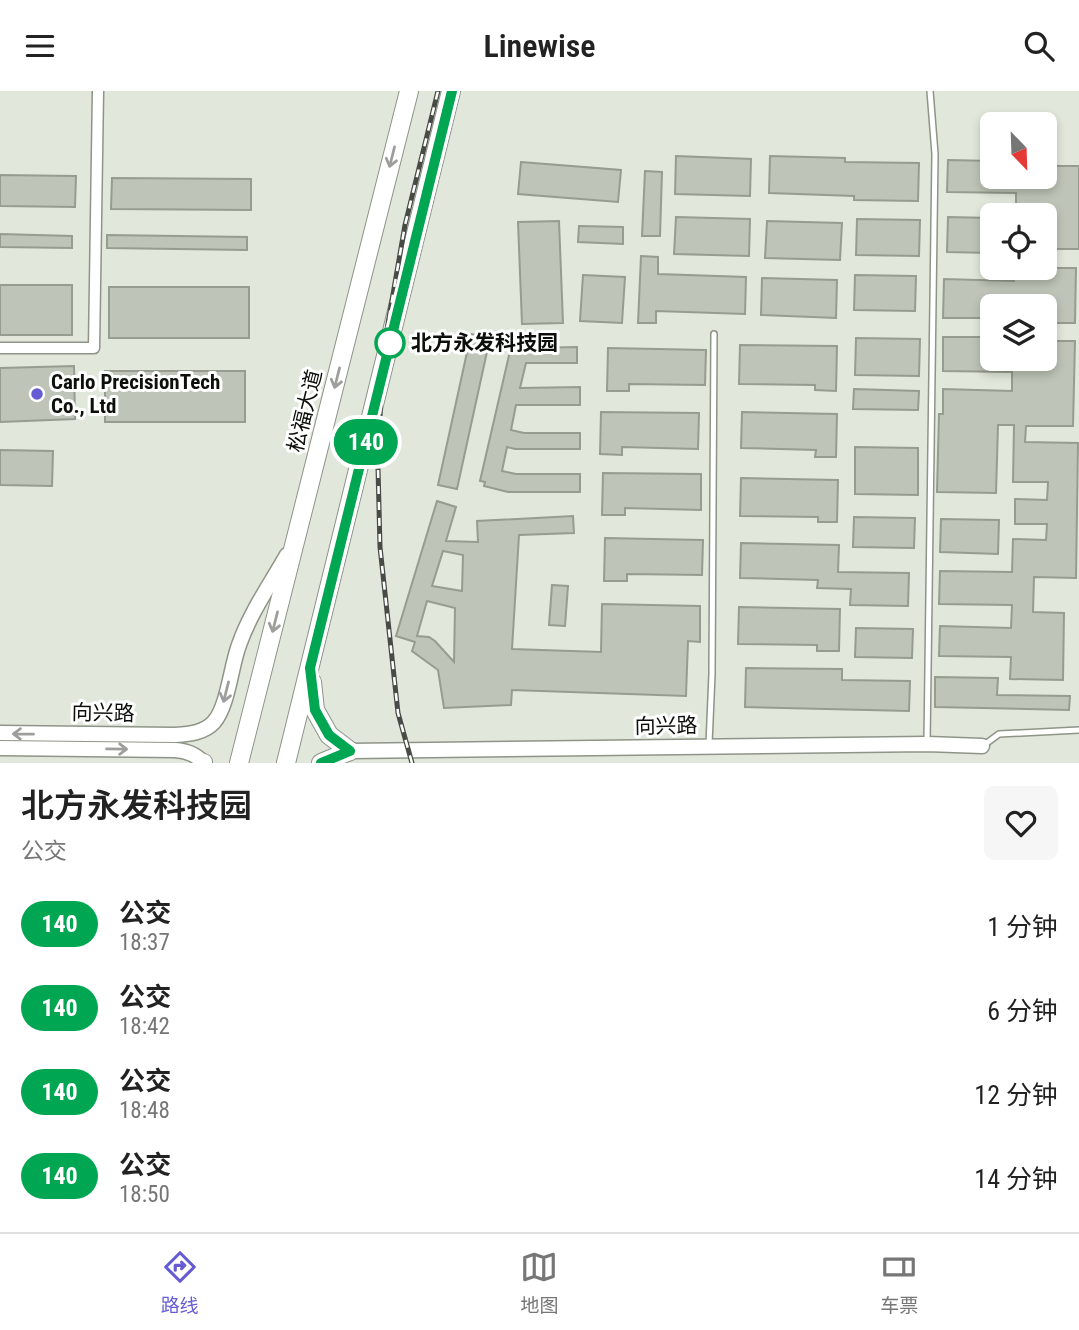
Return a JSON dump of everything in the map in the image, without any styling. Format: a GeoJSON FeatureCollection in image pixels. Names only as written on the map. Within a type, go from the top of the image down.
{"type":"FeatureCollection","features":[{"type":"Feature","properties":{"kind":"main road","name":"松福大道"},"geometry":{"type":"LineString","coordinates":[[239,763],[409,91]]}},
{"type":"Feature","properties":{"kind":"main road"},"geometry":{"type":"LineString","coordinates":[[286,763],[452,91]]}},
{"type":"Feature","properties":{"kind":"main road"},"geometry":{"type":"LineString","coordinates":[[310,668],[315,710],[329,735],[350,751],[325,762]]}},
{"type":"Feature","properties":{"kind":"street"},"geometry":{"type":"LineString","coordinates":[[0,348],[94,348],[98,91]]}},
{"type":"Feature","properties":{"kind":"street","name":"向兴路"},"geometry":{"type":"LineString","coordinates":[[0,733],[175,735],[207,728],[219,715],[248,621],[295,542]]}},
{"type":"Feature","properties":{"kind":"street","name":"向兴路"},"geometry":{"type":"LineString","coordinates":[[350,751],[927,744],[982,746]]}},
{"type":"Feature","properties":{"kind":"street","name":"向兴路"},"geometry":{"type":"LineString","coordinates":[[0,748],[175,750],[187,751],[204,763]]}},
{"type":"Feature","properties":{"kind":"lane"},"geometry":{"type":"LineString","coordinates":[[927,744],[935,154],[930,91]]}},
{"type":"Feature","properties":{"kind":"lane"},"geometry":{"type":"LineString","coordinates":[[709,747],[715,334]]}},
{"type":"Feature","properties":{"kind":"lane"},"geometry":{"type":"LineString","coordinates":[[982,746],[999,734],[1079,730]]}},
{"type":"Feature","properties":{"kind":"building"},"geometry":{"type":"Polygon","coordinates":[[[676,156],[751,159],[750,196],[675,194],[676,156]]]}},
{"type":"Feature","properties":{"kind":"building"},"geometry":{"type":"Polygon","coordinates":[[[770,156],[845,158],[845,162],[919,163],[918,201],[854,200],[854,196],[769,193],[770,156]]]}},
{"type":"Feature","properties":{"kind":"building"},"geometry":{"type":"Polygon","coordinates":[[[948,160],[980,161],[980,189],[1057,189],[1057,166],[1079,166],[1079,249],[1057,249],[1057,203],[1016,203],[1016,193],[947,192],[948,160]]]}},
{"type":"Feature","properties":{"kind":"building"},"geometry":{"type":"Polygon","coordinates":[[[521,162],[621,170],[618,202],[518,194],[521,162]]]}},
{"type":"Feature","properties":{"kind":"building"},"geometry":{"type":"Polygon","coordinates":[[[645,171],[662,172],[660,236],[642,236],[645,171]]]}},
{"type":"Feature","properties":{"kind":"building"},"geometry":{"type":"Polygon","coordinates":[[[0,175],[76,176],[75,207],[0,206],[0,175]]]}},
{"type":"Feature","properties":{"kind":"building"},"geometry":{"type":"Polygon","coordinates":[[[112,178],[251,179],[251,210],[111,209],[112,178]]]}},
{"type":"Feature","properties":{"kind":"building"},"geometry":{"type":"Polygon","coordinates":[[[676,217],[750,219],[749,256],[674,254],[676,217]]]}},
{"type":"Feature","properties":{"kind":"building"},"geometry":{"type":"Polygon","coordinates":[[[948,217],[980,218],[980,253],[947,252],[948,217]]]}},
{"type":"Feature","properties":{"kind":"building"},"geometry":{"type":"Polygon","coordinates":[[[857,219],[920,220],[919,256],[856,255],[857,219]]]}},
{"type":"Feature","properties":{"kind":"building"},"geometry":{"type":"Polygon","coordinates":[[[559,221],[563,323],[522,324],[518,222],[559,221]]]}},
{"type":"Feature","properties":{"kind":"building"},"geometry":{"type":"Polygon","coordinates":[[[767,221],[842,223],[840,260],[765,258],[767,221]]]}},
{"type":"Feature","properties":{"kind":"building"},"geometry":{"type":"Polygon","coordinates":[[[579,226],[623,227],[623,244],[578,242],[579,226]]]}},
{"type":"Feature","properties":{"kind":"building"},"geometry":{"type":"Polygon","coordinates":[[[0,234],[72,236],[72,248],[0,247],[0,234]]]}},
{"type":"Feature","properties":{"kind":"building"},"geometry":{"type":"Polygon","coordinates":[[[107,235],[247,237],[247,250],[107,248],[107,235]]]}},
{"type":"Feature","properties":{"kind":"building"},"geometry":{"type":"Polygon","coordinates":[[[641,256],[658,257],[658,274],[746,277],[745,314],[656,311],[656,323],[638,323],[641,256]]]}},
{"type":"Feature","properties":{"kind":"building"},"geometry":{"type":"Polygon","coordinates":[[[1057,268],[1076,268],[1075,323],[1057,323],[1057,294],[980,294],[980,318],[943,318],[944,279],[1057,280],[1057,268]]]}},
{"type":"Feature","properties":{"kind":"building"},"geometry":{"type":"Polygon","coordinates":[[[583,275],[625,277],[622,323],[580,321],[583,275]]]}},
{"type":"Feature","properties":{"kind":"building"},"geometry":{"type":"Polygon","coordinates":[[[855,275],[916,276],[915,311],[854,310],[855,275]]]}},
{"type":"Feature","properties":{"kind":"building"},"geometry":{"type":"Polygon","coordinates":[[[762,278],[837,280],[836,318],[761,315],[762,278]]]}},
{"type":"Feature","properties":{"kind":"building"},"geometry":{"type":"Polygon","coordinates":[[[0,285],[72,285],[72,335],[0,335],[0,285]]]}},
{"type":"Feature","properties":{"kind":"building"},"geometry":{"type":"Polygon","coordinates":[[[109,287],[249,287],[249,338],[109,338],[109,287]]]}},
{"type":"Feature","properties":{"kind":"building"},"geometry":{"type":"Polygon","coordinates":[[[471,334],[490,338],[457,489],[438,485],[471,334]]]}},
{"type":"Feature","properties":{"kind":"building"},"geometry":{"type":"Polygon","coordinates":[[[943,337],[980,337],[980,371],[1057,371],[1057,341],[1075,341],[1073,426],[1026,426],[1025,442],[1078,443],[1076,578],[1034,577],[1033,612],[1064,613],[1063,680],[1010,679],[1011,657],[939,656],[940,626],[1011,628],[1012,605],[939,604],[940,571],[1012,572],[1013,539],[1046,540],[1047,524],[1015,524],[1015,499],[1047,500],[1048,482],[1013,482],[1014,425],[998,425],[996,493],[937,492],[939,414],[943,414],[943,389],[1012,391],[1012,372],[943,371],[943,337]]]}},
{"type":"Feature","properties":{"kind":"building"},"geometry":{"type":"Polygon","coordinates":[[[513,338],[531,342],[529,348],[577,347],[577,363],[526,363],[520,388],[580,387],[580,405],[516,405],[511,430],[524,433],[580,433],[580,449],[507,447],[502,471],[516,474],[580,474],[580,492],[508,492],[484,486],[485,482],[480,481],[513,338]]]}},
{"type":"Feature","properties":{"kind":"building"},"geometry":{"type":"Polygon","coordinates":[[[856,338],[920,339],[919,376],[855,375],[856,338]]]}},
{"type":"Feature","properties":{"kind":"building"},"geometry":{"type":"Polygon","coordinates":[[[740,345],[837,346],[836,391],[815,390],[815,385],[739,384],[740,345]]]}},
{"type":"Feature","properties":{"kind":"building"},"geometry":{"type":"Polygon","coordinates":[[[608,348],[706,350],[705,385],[629,384],[629,391],[607,391],[608,348]]]}},
{"type":"Feature","properties":{"kind":"building","name":"Carlo PrecisionTech Co., Ltd"},"geometry":{"type":"Polygon","coordinates":[[[74,366],[75,419],[0,422],[0,368],[74,366]]]}},
{"type":"Feature","properties":{"kind":"building"},"geometry":{"type":"Polygon","coordinates":[[[105,371],[245,371],[245,422],[105,422],[105,371]]]}},
{"type":"Feature","properties":{"kind":"building"},"geometry":{"type":"Polygon","coordinates":[[[854,389],[919,391],[918,410],[853,409],[854,389]]]}},
{"type":"Feature","properties":{"kind":"building"},"geometry":{"type":"Polygon","coordinates":[[[601,412],[699,413],[698,449],[622,447],[622,455],[600,454],[601,412]]]}},
{"type":"Feature","properties":{"kind":"building"},"geometry":{"type":"Polygon","coordinates":[[[742,412],[837,414],[836,457],[815,457],[816,450],[741,448],[742,412]]]}},
{"type":"Feature","properties":{"kind":"building"},"geometry":{"type":"Polygon","coordinates":[[[855,447],[918,448],[918,495],[855,494],[855,447]]]}},
{"type":"Feature","properties":{"kind":"building"},"geometry":{"type":"Polygon","coordinates":[[[0,450],[53,451],[52,486],[0,485],[0,450]]]}},
{"type":"Feature","properties":{"kind":"building"},"geometry":{"type":"Polygon","coordinates":[[[603,473],[701,474],[701,510],[625,508],[625,515],[602,515],[603,473]]]}},
{"type":"Feature","properties":{"kind":"building"},"geometry":{"type":"Polygon","coordinates":[[[741,478],[838,480],[837,522],[818,522],[818,517],[740,516],[741,478]]]}},
{"type":"Feature","properties":{"kind":"building"},"geometry":{"type":"Polygon","coordinates":[[[437,501],[456,507],[446,541],[478,542],[477,521],[573,516],[574,533],[519,535],[512,649],[601,652],[602,604],[700,606],[700,642],[688,641],[686,696],[512,690],[511,705],[444,708],[438,670],[412,651],[415,642],[396,636],[437,501]],[[443,551],[432,586],[462,591],[463,555],[443,551]],[[427,601],[417,636],[429,637],[435,641],[454,662],[455,608],[427,601]]]}},
{"type":"Feature","properties":{"kind":"building"},"geometry":{"type":"Polygon","coordinates":[[[854,517],[915,518],[914,548],[853,547],[854,517]]]}},
{"type":"Feature","properties":{"kind":"building"},"geometry":{"type":"Polygon","coordinates":[[[941,519],[999,520],[998,554],[940,552],[941,519]]]}},
{"type":"Feature","properties":{"kind":"building"},"geometry":{"type":"Polygon","coordinates":[[[605,538],[703,540],[702,575],[627,574],[627,581],[604,581],[605,538]]]}},
{"type":"Feature","properties":{"kind":"building"},"geometry":{"type":"Polygon","coordinates":[[[741,543],[839,545],[838,572],[909,573],[908,606],[850,605],[851,589],[817,588],[818,580],[740,578],[741,543]]]}},
{"type":"Feature","properties":{"kind":"building"},"geometry":{"type":"Polygon","coordinates":[[[552,585],[568,586],[565,626],[549,625],[552,585]]]}},
{"type":"Feature","properties":{"kind":"building"},"geometry":{"type":"Polygon","coordinates":[[[739,607],[840,609],[839,651],[817,651],[817,645],[738,644],[739,607]]]}},
{"type":"Feature","properties":{"kind":"building"},"geometry":{"type":"Polygon","coordinates":[[[856,628],[913,629],[912,658],[855,657],[856,628]]]}},
{"type":"Feature","properties":{"kind":"building"},"geometry":{"type":"Polygon","coordinates":[[[746,668],[842,669],[842,680],[910,681],[909,711],[745,707],[746,668]]]}},
{"type":"Feature","properties":{"kind":"building"},"geometry":{"type":"Polygon","coordinates":[[[935,677],[998,678],[997,695],[1070,696],[1069,710],[935,707],[935,677]]]}},
{"type":"Feature","properties":{"kind":"railway"},"geometry":{"type":"LineString","coordinates":[[412,763],[398,713],[380,547],[378,468],[386,335],[405,225],[438,91]]}},
{"type":"Feature","properties":{"kind":"bus line","name":"140"},"geometry":{"type":"LineString","coordinates":[[321,763],[350,751],[329,735],[315,710],[310,668],[452,91]]}},
{"type":"Feature","properties":{"kind":"place","name":"北方永发科技园"},"geometry":{"type":"Point","coordinates":[390,343]}},
{"type":"Feature","properties":{"kind":"place","name":"Carlo PrecisionTech Co., Ltd"},"geometry":{"type":"Point","coordinates":[37,394]}}]}
